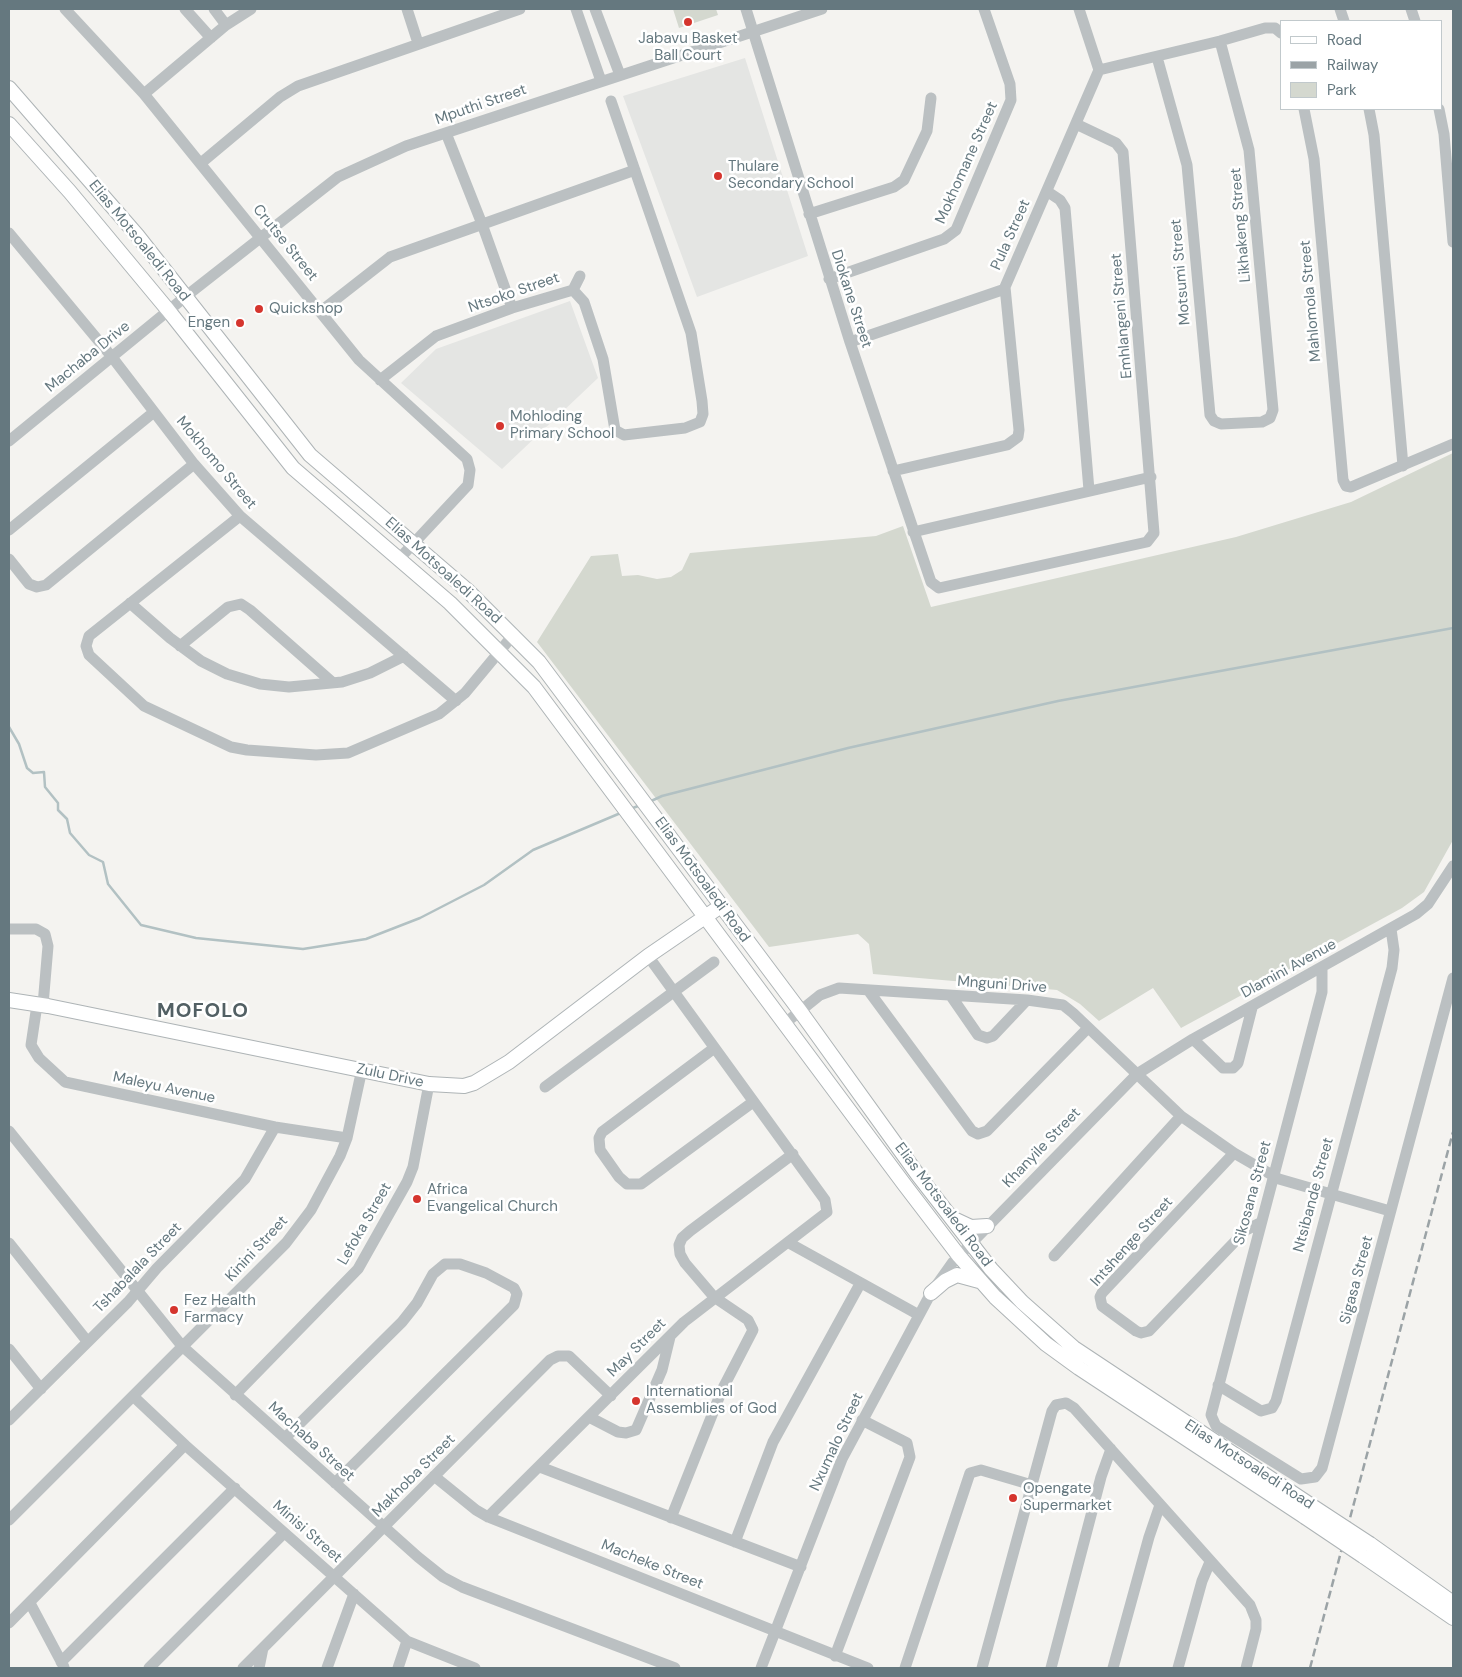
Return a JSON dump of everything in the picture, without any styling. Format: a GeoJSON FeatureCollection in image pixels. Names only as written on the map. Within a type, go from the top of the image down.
{"type":"FeatureCollection","features":[{"type":"Feature","properties":{"kind":"main road","name":"Elias Motsoaledi Road"},"geometry":{"type":"LineString","coordinates":[[9,88],[137,235],[310,455],[413,543],[514,634],[549,674],[800,1011],[971,1245],[1022,1302],[1074,1348],[1366,1550],[1451,1601]]}},
{"type":"Feature","properties":{"kind":"main road","name":"Elias Motsoaledi Road"},"geometry":{"type":"LineString","coordinates":[[9,124],[70,192],[168,310],[293,468],[450,603],[534,687],[626,809],[704,918],[959,1256],[1011,1313],[1080,1368],[1309,1511]]}},
{"type":"Feature","properties":{"kind":"main road","name":"Zulu Drive"},"geometry":{"type":"LineString","coordinates":[[9,1000],[362,1069],[429,1084],[464,1086],[485,1078],[509,1062],[648,956],[721,906]]}},
{"type":"Feature","properties":{"kind":"main road"},"geometry":{"type":"LineString","coordinates":[[951,1217],[971,1227],[987,1226]]}},
{"type":"Feature","properties":{"kind":"main road"},"geometry":{"type":"LineString","coordinates":[[931,1293],[945,1281],[957,1275],[982,1282]]}},
{"type":"Feature","properties":{"kind":"main road","name":"Elias Motsoaledi Road"},"geometry":{"type":"LineString","coordinates":[[1366,1550],[1453,1618]]}},
{"type":"Feature","properties":{"kind":"street","name":"Crutse Street"},"geometry":{"type":"LineString","coordinates":[[65,9],[144,94],[359,360],[464,456],[469,464],[468,485],[399,559]]}},
{"type":"Feature","properties":{"kind":"street"},"geometry":{"type":"LineString","coordinates":[[185,9],[211,38]]}},
{"type":"Feature","properties":{"kind":"street"},"geometry":{"type":"LineString","coordinates":[[214,9],[226,25]]}},
{"type":"Feature","properties":{"kind":"street"},"geometry":{"type":"LineString","coordinates":[[144,94],[226,25],[251,9]]}},
{"type":"Feature","properties":{"kind":"street"},"geometry":{"type":"LineString","coordinates":[[407,9],[418,43]]}},
{"type":"Feature","properties":{"kind":"street"},"geometry":{"type":"LineString","coordinates":[[201,163],[289,90],[316,78],[520,9]]}},
{"type":"Feature","properties":{"kind":"street"},"geometry":{"type":"LineString","coordinates":[[576,9],[601,81]]}},
{"type":"Feature","properties":{"kind":"street"},"geometry":{"type":"LineString","coordinates":[[595,9],[620,74]]}},
{"type":"Feature","properties":{"kind":"street","name":"Diokane Street"},"geometry":{"type":"LineString","coordinates":[[746,9],[829,279],[893,471],[931,582],[943,588]]}},
{"type":"Feature","properties":{"kind":"street","name":"Mputhi Street"},"geometry":{"type":"LineString","coordinates":[[185,297],[338,177],[406,146],[822,9]]}},
{"type":"Feature","properties":{"kind":"street","name":"Mokhomane Street"},"geometry":{"type":"LineString","coordinates":[[829,279],[944,239],[956,230],[1011,100],[1010,84],[984,9]]}},
{"type":"Feature","properties":{"kind":"street"},"geometry":{"type":"LineString","coordinates":[[1079,9],[1099,70],[1157,57],[1270,27],[1280,32]]}},
{"type":"Feature","properties":{"kind":"street","name":"Likhakeng Street"},"geometry":{"type":"LineString","coordinates":[[1220,41],[1249,150],[1273,410]]}},
{"type":"Feature","properties":{"kind":"street","name":"Motsumi Street"},"geometry":{"type":"LineString","coordinates":[[1157,57],[1187,165],[1210,415],[1214,421],[1221,424],[1258,423],[1267,420],[1273,410]]}},
{"type":"Feature","properties":{"kind":"street","name":"Pula Street"},"geometry":{"type":"LineString","coordinates":[[850,342],[1005,289],[1099,70]]}},
{"type":"Feature","properties":{"kind":"street"},"geometry":{"type":"LineString","coordinates":[[809,214],[894,187],[904,180],[927,131],[931,98]]}},
{"type":"Feature","properties":{"kind":"street"},"geometry":{"type":"LineString","coordinates":[[321,311],[380,263],[390,258],[635,170],[611,101]]}},
{"type":"Feature","properties":{"kind":"street","name":"Mahlomola Street"},"geometry":{"type":"LineString","coordinates":[[1304,110],[1314,160],[1341,474],[1346,486],[1351,487],[1403,466]]}},
{"type":"Feature","properties":{"kind":"street"},"geometry":{"type":"LineString","coordinates":[[1370,110],[1374,135],[1403,466],[1453,444]]}},
{"type":"Feature","properties":{"kind":"street"},"geometry":{"type":"LineString","coordinates":[[1439,110],[1448,134],[1453,242]]}},
{"type":"Feature","properties":{"kind":"street","name":"Emhlangeni Street"},"geometry":{"type":"LineString","coordinates":[[943,588],[1147,542],[1154,534],[1151,477],[1123,152],[1116,143],[1076,124]]}},
{"type":"Feature","properties":{"kind":"street"},"geometry":{"type":"LineString","coordinates":[[446,133],[482,224],[512,308]]}},
{"type":"Feature","properties":{"kind":"street","name":"Ntsoko Street"},"geometry":{"type":"LineString","coordinates":[[380,380],[431,339],[512,308],[573,290],[584,302],[602,359],[615,430],[624,435],[697,425],[703,414],[694,346],[635,170]]}},
{"type":"Feature","properties":{"kind":"street"},"geometry":{"type":"LineString","coordinates":[[1048,192],[1060,200],[1066,208],[1089,490]]}},
{"type":"Feature","properties":{"kind":"street","name":"Mokhomo Street"},"geometry":{"type":"LineString","coordinates":[[9,233],[112,357],[194,464],[240,516],[456,701]]}},
{"type":"Feature","properties":{"kind":"street"},"geometry":{"type":"LineString","coordinates":[[573,290],[580,276]]}},
{"type":"Feature","properties":{"kind":"street"},"geometry":{"type":"LineString","coordinates":[[893,471],[1007,445],[1018,437],[1019,430],[1005,289]]}},
{"type":"Feature","properties":{"kind":"street","name":"Machaba Drive"},"geometry":{"type":"LineString","coordinates":[[9,441],[185,297]]}},
{"type":"Feature","properties":{"kind":"street"},"geometry":{"type":"LineString","coordinates":[[9,530],[154,412]]}},
{"type":"Feature","properties":{"kind":"street"},"geometry":{"type":"LineString","coordinates":[[9,559],[29,584],[37,587],[46,585],[194,464]]}},
{"type":"Feature","properties":{"kind":"street"},"geometry":{"type":"LineString","coordinates":[[914,532],[1151,477]]}},
{"type":"Feature","properties":{"kind":"street"},"geometry":{"type":"LineString","coordinates":[[240,516],[89,636],[86,646],[89,655],[144,706],[231,747],[316,755],[348,752],[434,717],[466,693],[514,634]]}},
{"type":"Feature","properties":{"kind":"street"},"geometry":{"type":"LineString","coordinates":[[130,603],[180,646],[202,661],[242,680],[289,687],[333,683],[370,673],[404,656]]}},
{"type":"Feature","properties":{"kind":"street"},"geometry":{"type":"LineString","coordinates":[[180,646],[228,607],[240,604],[250,610],[333,683]]}},
{"type":"Feature","properties":{"kind":"street","name":"Dlamini Avenue"},"geometry":{"type":"LineString","coordinates":[[1136,1074],[1193,1039],[1252,1008],[1391,929],[1428,904],[1450,882],[1453,866]]}},
{"type":"Feature","properties":{"kind":"street"},"geometry":{"type":"LineString","coordinates":[[9,929],[36,929],[45,934],[48,946],[40,1005]]}},
{"type":"Feature","properties":{"kind":"street","name":"Ntsibande Street"},"geometry":{"type":"LineString","coordinates":[[1218,1385],[1256,1410],[1267,1411],[1274,1404],[1393,962],[1394,950],[1391,929]]}},
{"type":"Feature","properties":{"kind":"street"},"geometry":{"type":"LineString","coordinates":[[648,956],[713,1049],[793,1154],[682,1238],[679,1245],[680,1254],[714,1297],[751,1322],[752,1334],[722,1390],[671,1518]]}},
{"type":"Feature","properties":{"kind":"street"},"geometry":{"type":"LineString","coordinates":[[546,1088],[674,994],[714,962]]}},
{"type":"Feature","properties":{"kind":"street","name":"Sikosana Street"},"geometry":{"type":"LineString","coordinates":[[1216,1426],[1211,1412],[1322,992],[1322,968]]}},
{"type":"Feature","properties":{"kind":"street","name":"Sigasa Street"},"geometry":{"type":"LineString","coordinates":[[1216,1426],[1296,1477],[1311,1479],[1320,1472],[1453,978]]}},
{"type":"Feature","properties":{"kind":"street","name":"Mnguni Drive"},"geometry":{"type":"LineString","coordinates":[[784,1024],[829,990],[839,988],[1027,1000],[1063,1005],[1181,1116],[1272,1177],[1390,1211]]}},
{"type":"Feature","properties":{"kind":"street"},"geometry":{"type":"LineString","coordinates":[[868,990],[972,1131],[978,1134],[987,1130],[1088,1028]]}},
{"type":"Feature","properties":{"kind":"street"},"geometry":{"type":"LineString","coordinates":[[951,996],[978,1034],[987,1038],[993,1036],[1027,1000]]}},
{"type":"Feature","properties":{"kind":"street","name":"Maleyu Avenue"},"geometry":{"type":"LineString","coordinates":[[40,1005],[31,1045],[39,1058],[65,1082],[275,1127],[347,1138]]}},
{"type":"Feature","properties":{"kind":"street"},"geometry":{"type":"LineString","coordinates":[[1193,1039],[1223,1068],[1233,1068],[1238,1063],[1252,1008]]}},
{"type":"Feature","properties":{"kind":"street"},"geometry":{"type":"LineString","coordinates":[[713,1049],[602,1132],[599,1138],[600,1150],[619,1177],[628,1184],[641,1184],[753,1102]]}},
{"type":"Feature","properties":{"kind":"street","name":"Kinini Street"},"geometry":{"type":"LineString","coordinates":[[9,1520],[286,1243],[319,1196],[347,1138],[362,1069]]}},
{"type":"Feature","properties":{"kind":"street","name":"Khanyile Street"},"geometry":{"type":"LineString","coordinates":[[971,1245],[987,1226],[1136,1074]]}},
{"type":"Feature","properties":{"kind":"street","name":"Lefoka Street"},"geometry":{"type":"LineString","coordinates":[[235,1395],[358,1269],[407,1182],[413,1167],[429,1084]]}},
{"type":"Feature","properties":{"kind":"street"},"geometry":{"type":"LineString","coordinates":[[1054,1256],[1181,1116]]}},
{"type":"Feature","properties":{"kind":"street","name":"Tshabalala Street"},"geometry":{"type":"LineString","coordinates":[[9,1420],[245,1179],[275,1127]]}},
{"type":"Feature","properties":{"kind":"street","name":"Machaba Street"},"geometry":{"type":"LineString","coordinates":[[9,1131],[182,1346],[384,1528],[443,1577],[674,1668]]}},
{"type":"Feature","properties":{"kind":"street","name":"Intshenge Street"},"geometry":{"type":"LineString","coordinates":[[1234,1153],[1102,1293],[1100,1297],[1102,1306],[1136,1331],[1142,1333],[1149,1331],[1246,1230],[1260,1223]]}},
{"type":"Feature","properties":{"kind":"street","name":"May Street"},"geometry":{"type":"LineString","coordinates":[[488,1517],[670,1337],[714,1297],[822,1218],[827,1212],[825,1200],[793,1154]]}},
{"type":"Feature","properties":{"kind":"street"},"geometry":{"type":"LineString","coordinates":[[9,1243],[88,1341]]}},
{"type":"Feature","properties":{"kind":"street"},"geometry":{"type":"LineString","coordinates":[[789,1243],[919,1315]]}},
{"type":"Feature","properties":{"kind":"street","name":"Nxumalo Street"},"geometry":{"type":"LineString","coordinates":[[761,1668],[842,1459],[931,1293],[959,1256],[971,1245]]}},
{"type":"Feature","properties":{"kind":"street"},"geometry":{"type":"LineString","coordinates":[[285,1438],[406,1317],[439,1268],[445,1264],[453,1263],[499,1278],[514,1288],[517,1294],[514,1305],[335,1483]]}},
{"type":"Feature","properties":{"kind":"street"},"geometry":{"type":"LineString","coordinates":[[735,1542],[773,1442],[860,1284]]}},
{"type":"Feature","properties":{"kind":"street"},"geometry":{"type":"LineString","coordinates":[[590,1417],[618,1432],[626,1434],[636,1430],[662,1370],[670,1337]]}},
{"type":"Feature","properties":{"kind":"street"},"geometry":{"type":"LineString","coordinates":[[9,1349],[41,1389]]}},
{"type":"Feature","properties":{"kind":"street","name":"Makhoba Street"},"geometry":{"type":"LineString","coordinates":[[244,1668],[550,1360],[558,1356],[569,1356],[611,1396]]}},
{"type":"Feature","properties":{"kind":"street","name":"Minisi Street"},"geometry":{"type":"LineString","coordinates":[[133,1396],[185,1445],[407,1641],[470,1667]]}},
{"type":"Feature","properties":{"kind":"street"},"geometry":{"type":"LineString","coordinates":[[982,1668],[1053,1408],[1060,1403],[1070,1405],[1244,1598],[1254,1613],[1256,1629],[1246,1668]]}},
{"type":"Feature","properties":{"kind":"street"},"geometry":{"type":"LineString","coordinates":[[835,1656],[910,1457],[907,1444],[862,1420]]}},
{"type":"Feature","properties":{"kind":"street"},"geometry":{"type":"LineString","coordinates":[[9,1623],[185,1445]]}},
{"type":"Feature","properties":{"kind":"street"},"geometry":{"type":"LineString","coordinates":[[1051,1668],[1101,1476],[1111,1449]]}},
{"type":"Feature","properties":{"kind":"street"},"geometry":{"type":"LineString","coordinates":[[540,1467],[801,1567]]}},
{"type":"Feature","properties":{"kind":"street"},"geometry":{"type":"LineString","coordinates":[[905,1668],[970,1473],[981,1470],[1032,1485]]}},
{"type":"Feature","properties":{"kind":"street","name":"Macheke Street"},"geometry":{"type":"LineString","coordinates":[[434,1476],[476,1510],[488,1517],[868,1668]]}},
{"type":"Feature","properties":{"kind":"street"},"geometry":{"type":"LineString","coordinates":[[30,1603],[63,1665],[234,1488]]}},
{"type":"Feature","properties":{"kind":"street"},"geometry":{"type":"LineString","coordinates":[[1113,1668],[1151,1530],[1160,1505]]}},
{"type":"Feature","properties":{"kind":"street"},"geometry":{"type":"LineString","coordinates":[[149,1668],[284,1533]]}},
{"type":"Feature","properties":{"kind":"street"},"geometry":{"type":"LineString","coordinates":[[1178,1668],[1202,1581],[1210,1562]]}},
{"type":"Feature","properties":{"kind":"street"},"geometry":{"type":"LineString","coordinates":[[327,1668],[354,1594]]}},
{"type":"Feature","properties":{"kind":"street"},"geometry":{"type":"LineString","coordinates":[[398,1668],[407,1641]]}},
{"type":"Feature","properties":{"kind":"street"},"geometry":{"type":"LineString","coordinates":[[259,1668],[264,1648]]}},
{"type":"Feature","properties":{"kind":"shaded area","name":"Thulare Secondary School"},"geometry":{"type":"Polygon","coordinates":[[[745,58],[808,256],[697,297],[623,96],[745,58]]]}},
{"type":"Feature","properties":{"kind":"shaded area","name":"Mohloding Primary School"},"geometry":{"type":"Polygon","coordinates":[[[570,301],[598,378],[502,469],[401,383],[436,349],[570,301]]]}},
{"type":"Feature","properties":{"kind":"green space","name":"Jabavu Basket Ball Court"},"geometry":{"type":"Polygon","coordinates":[[[673,9],[716,9],[718,15],[679,28],[673,9]]]}},
{"type":"Feature","properties":{"kind":"green space"},"geometry":{"type":"Polygon","coordinates":[[[1453,453],[1453,840],[1424,892],[1402,908],[1181,1028],[1153,988],[1099,1021],[1080,1004],[1057,990],[873,974],[869,944],[858,934],[769,947],[537,642],[591,556],[618,554],[622,576],[638,575],[657,579],[671,577],[682,570],[690,553],[876,536],[903,526],[931,607],[1236,537],[1351,502],[1453,453]]]}},
{"type":"Feature","properties":{"kind":"waterway"},"geometry":{"type":"LineString","coordinates":[[649,802],[662,796],[848,748],[1058,701],[1453,628]]}},
{"type":"Feature","properties":{"kind":"waterway"},"geometry":{"type":"LineString","coordinates":[[9,727],[19,744],[27,768],[33,773],[44,772],[45,787],[58,803],[58,810],[67,819],[70,833],[89,855],[103,862],[108,884],[141,925],[196,938],[303,949],[366,939],[420,918],[484,885],[533,850],[623,812]]}},
{"type":"Feature","properties":{"kind":"waterway"},"geometry":{"type":"LineString","coordinates":[[630,809],[641,805]]}},
{"type":"Feature","properties":{"kind":"railway"},"geometry":{"type":"LineString","coordinates":[[1310,1668],[1453,1132]]}},
{"type":"Feature","properties":{"kind":"place","name":"Jabavu Basket Ball Court"},"geometry":{"type":"Point","coordinates":[688,22]}},
{"type":"Feature","properties":{"kind":"place","name":"Thulare Secondary School"},"geometry":{"type":"Point","coordinates":[718,176]}},
{"type":"Feature","properties":{"kind":"place","name":"Quickshop"},"geometry":{"type":"Point","coordinates":[259,309]}},
{"type":"Feature","properties":{"kind":"place","name":"Engen"},"geometry":{"type":"Point","coordinates":[240,323]}},
{"type":"Feature","properties":{"kind":"place","name":"Mohloding Primary School"},"geometry":{"type":"Point","coordinates":[500,426]}},
{"type":"Feature","properties":{"kind":"place","name":"Africa Evangelical Church"},"geometry":{"type":"Point","coordinates":[417,1199]}},
{"type":"Feature","properties":{"kind":"place","name":"Fez Health Farmacy"},"geometry":{"type":"Point","coordinates":[174,1310]}},
{"type":"Feature","properties":{"kind":"place","name":"International Assemblies of God"},"geometry":{"type":"Point","coordinates":[636,1401]}},
{"type":"Feature","properties":{"kind":"place","name":"Opengate Supermarket"},"geometry":{"type":"Point","coordinates":[1013,1498]}},
{"type":"Feature","properties":{"kind":"district","name":"MOFOLO"},"geometry":{"type":"Point","coordinates":[203,1012]}}]}
